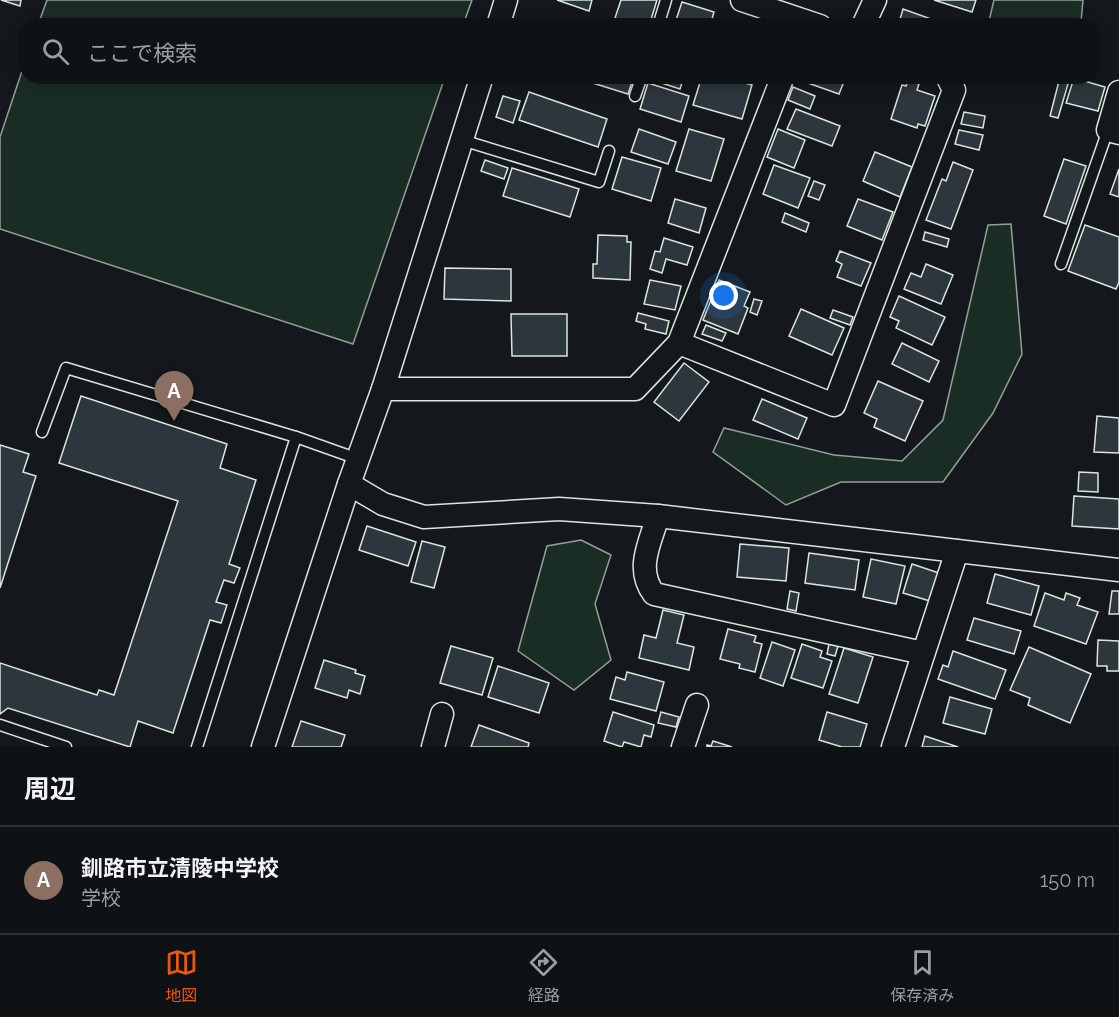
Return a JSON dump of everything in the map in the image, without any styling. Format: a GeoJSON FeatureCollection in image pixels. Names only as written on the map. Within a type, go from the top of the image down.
{"type":"FeatureCollection","features":[{"type":"Feature","properties":{"kind":"street"},"geometry":{"type":"LineString","coordinates":[[500,18],[506,0]]}},
{"type":"Feature","properties":{"kind":"street"},"geometry":{"type":"LineString","coordinates":[[867,18],[875,0]]}},
{"type":"Feature","properties":{"kind":"street"},"geometry":{"type":"LineString","coordinates":[[749,1],[793,18]]}},
{"type":"Feature","properties":{"kind":"street"},"geometry":{"type":"LineString","coordinates":[[263,747],[349,484],[383,388],[480,84]]}},
{"type":"Feature","properties":{"kind":"street"},"geometry":{"type":"LineString","coordinates":[[383,388],[635,389],[679,343],[780,84]]}},
{"type":"Feature","properties":{"kind":"street"},"geometry":{"type":"LineString","coordinates":[[679,343],[834,405],[954,90],[951,84]]}},
{"type":"Feature","properties":{"kind":"street"},"geometry":{"type":"LineString","coordinates":[[1113,131],[1119,92]]}},
{"type":"Feature","properties":{"kind":"street"},"geometry":{"type":"LineString","coordinates":[[349,484],[383,504],[424,517],[559,509],[658,516],[1119,570]]}},
{"type":"Feature","properties":{"kind":"street"},"geometry":{"type":"LineString","coordinates":[[658,516],[644,561],[646,584],[654,594],[923,653]]}},
{"type":"Feature","properties":{"kind":"street"},"geometry":{"type":"LineString","coordinates":[[893,747],[957,551]]}},
{"type":"Feature","properties":{"kind":"street"},"geometry":{"type":"LineString","coordinates":[[683,747],[697,705]]}},
{"type":"Feature","properties":{"kind":"street"},"geometry":{"type":"LineString","coordinates":[[433,747],[442,714]]}},
{"type":"Feature","properties":{"kind":"lane"},"geometry":{"type":"LineString","coordinates":[[660,18],[666,0]]}},
{"type":"Feature","properties":{"kind":"lane"},"geometry":{"type":"LineString","coordinates":[[635,96],[639,84]]}},
{"type":"Feature","properties":{"kind":"lane"},"geometry":{"type":"LineString","coordinates":[[1061,264],[1113,131]]}},
{"type":"Feature","properties":{"kind":"lane"},"geometry":{"type":"LineString","coordinates":[[462,140],[599,182],[609,151]]}},
{"type":"Feature","properties":{"kind":"lane"},"geometry":{"type":"LineString","coordinates":[[42,432],[66,368],[296,437],[358,459]]}},
{"type":"Feature","properties":{"kind":"lane"},"geometry":{"type":"LineString","coordinates":[[196,747],[296,437]]}},
{"type":"Feature","properties":{"kind":"lane"},"geometry":{"type":"LineString","coordinates":[[0,725],[66,747]]}},
{"type":"Feature","properties":{"kind":"green space"},"geometry":{"type":"Polygon","coordinates":[[[47,0],[472,0],[466,18],[41,18],[47,0]]]}},
{"type":"Feature","properties":{"kind":"green space"},"geometry":{"type":"Polygon","coordinates":[[[994,0],[1083,0],[1081,18],[990,18],[994,0]]]}},
{"type":"Feature","properties":{"kind":"green space"},"geometry":{"type":"Polygon","coordinates":[[[18,83],[443,84],[353,344],[0,229],[0,137],[18,83]]]}},
{"type":"Feature","properties":{"kind":"green space"},"geometry":{"type":"Polygon","coordinates":[[[1011,224],[1022,354],[993,413],[943,482],[841,482],[786,505],[713,452],[724,428],[834,455],[902,461],[943,420],[988,225],[1011,224]]]}},
{"type":"Feature","properties":{"kind":"green space"},"geometry":{"type":"Polygon","coordinates":[[[581,540],[611,555],[595,604],[611,660],[574,690],[518,651],[547,546],[581,540]]]}},
{"type":"Feature","properties":{"kind":"building"},"geometry":{"type":"Polygon","coordinates":[[[1,0],[21,0],[20,6],[1,0]]]}},
{"type":"Feature","properties":{"kind":"building"},"geometry":{"type":"Polygon","coordinates":[[[557,0],[592,0],[589,11],[557,0]]]}},
{"type":"Feature","properties":{"kind":"building"},"geometry":{"type":"Polygon","coordinates":[[[621,0],[657,0],[651,18],[615,18],[621,0]]]}},
{"type":"Feature","properties":{"kind":"building"},"geometry":{"type":"Polygon","coordinates":[[[934,0],[976,0],[972,12],[934,0]]]}},
{"type":"Feature","properties":{"kind":"building"},"geometry":{"type":"Polygon","coordinates":[[[682,2],[714,12],[712,18],[677,18],[682,2]]]}},
{"type":"Feature","properties":{"kind":"building"},"geometry":{"type":"Polygon","coordinates":[[[903,9],[928,18],[900,18],[903,9]]]}},
{"type":"Feature","properties":{"kind":"building"},"geometry":{"type":"Polygon","coordinates":[[[596,84],[631,84],[628,94],[596,84]]]}},
{"type":"Feature","properties":{"kind":"building"},"geometry":{"type":"Polygon","coordinates":[[[648,84],[689,96],[681,122],[640,109],[648,84]]]}},
{"type":"Feature","properties":{"kind":"building"},"geometry":{"type":"Polygon","coordinates":[[[664,84],[682,84],[680,89],[664,84]]]}},
{"type":"Feature","properties":{"kind":"building"},"geometry":{"type":"Polygon","coordinates":[[[700,84],[752,85],[742,119],[693,105],[700,84]]]}},
{"type":"Feature","properties":{"kind":"building"},"geometry":{"type":"Polygon","coordinates":[[[811,84],[843,84],[839,94],[811,84]]]}},
{"type":"Feature","properties":{"kind":"building"},"geometry":{"type":"Polygon","coordinates":[[[907,84],[919,84],[917,90],[935,96],[925,126],[918,124],[917,128],[891,119],[902,85],[907,84]]]}},
{"type":"Feature","properties":{"kind":"building"},"geometry":{"type":"Polygon","coordinates":[[[1058,84],[1068,84],[1058,118],[1050,116],[1058,84]]]}},
{"type":"Feature","properties":{"kind":"building"},"geometry":{"type":"Polygon","coordinates":[[[1072,84],[1095,84],[1105,87],[1098,111],[1066,103],[1072,84]]]}},
{"type":"Feature","properties":{"kind":"building"},"geometry":{"type":"Polygon","coordinates":[[[793,87],[815,96],[810,109],[788,100],[793,87]]]}},
{"type":"Feature","properties":{"kind":"building"},"geometry":{"type":"Polygon","coordinates":[[[529,92],[607,119],[598,147],[519,120],[529,92]]]}},
{"type":"Feature","properties":{"kind":"building"},"geometry":{"type":"Polygon","coordinates":[[[503,96],[520,101],[513,123],[496,117],[503,96]]]}},
{"type":"Feature","properties":{"kind":"building"},"geometry":{"type":"Polygon","coordinates":[[[796,109],[840,126],[832,146],[787,129],[796,109]]]}},
{"type":"Feature","properties":{"kind":"building"},"geometry":{"type":"Polygon","coordinates":[[[964,112],[985,116],[983,128],[961,124],[964,112]]]}},
{"type":"Feature","properties":{"kind":"building"},"geometry":{"type":"Polygon","coordinates":[[[639,129],[676,142],[668,164],[631,152],[639,129]]]}},
{"type":"Feature","properties":{"kind":"building"},"geometry":{"type":"Polygon","coordinates":[[[689,129],[724,139],[711,181],[676,171],[689,129]]]}},
{"type":"Feature","properties":{"kind":"building"},"geometry":{"type":"Polygon","coordinates":[[[778,129],[805,140],[794,168],[767,157],[778,129]]]}},
{"type":"Feature","properties":{"kind":"building"},"geometry":{"type":"Polygon","coordinates":[[[959,130],[983,135],[979,150],[955,144],[959,130]]]}},
{"type":"Feature","properties":{"kind":"building"},"geometry":{"type":"Polygon","coordinates":[[[875,152],[912,167],[900,197],[863,181],[875,152]]]}},
{"type":"Feature","properties":{"kind":"building"},"geometry":{"type":"Polygon","coordinates":[[[622,157],[661,168],[651,201],[612,189],[622,157]]]}},
{"type":"Feature","properties":{"kind":"building"},"geometry":{"type":"Polygon","coordinates":[[[1064,159],[1086,166],[1066,224],[1044,216],[1064,159]]]}},
{"type":"Feature","properties":{"kind":"building"},"geometry":{"type":"Polygon","coordinates":[[[485,160],[508,168],[504,179],[481,171],[485,160]]]}},
{"type":"Feature","properties":{"kind":"building"},"geometry":{"type":"Polygon","coordinates":[[[953,162],[973,170],[951,229],[926,220],[942,179],[946,181],[953,162]]]}},
{"type":"Feature","properties":{"kind":"building"},"geometry":{"type":"Polygon","coordinates":[[[774,165],[810,178],[798,208],[763,194],[774,165]]]}},
{"type":"Feature","properties":{"kind":"building"},"geometry":{"type":"Polygon","coordinates":[[[512,168],[579,189],[570,217],[503,196],[512,168]]]}},
{"type":"Feature","properties":{"kind":"building"},"geometry":{"type":"Polygon","coordinates":[[[1119,169],[1119,197],[1110,194],[1119,169]]]}},
{"type":"Feature","properties":{"kind":"building"},"geometry":{"type":"Polygon","coordinates":[[[814,181],[825,185],[819,200],[808,196],[814,181]]]}},
{"type":"Feature","properties":{"kind":"building"},"geometry":{"type":"Polygon","coordinates":[[[675,199],[706,208],[699,233],[668,223],[675,199]]]}},
{"type":"Feature","properties":{"kind":"building"},"geometry":{"type":"Polygon","coordinates":[[[858,199],[893,212],[882,240],[847,226],[858,199]]]}},
{"type":"Feature","properties":{"kind":"building"},"geometry":{"type":"Polygon","coordinates":[[[785,213],[809,223],[806,232],[782,222],[785,213]]]}},
{"type":"Feature","properties":{"kind":"building"},"geometry":{"type":"Polygon","coordinates":[[[1085,225],[1119,237],[1119,282],[1116,289],[1068,271],[1085,225]]]}},
{"type":"Feature","properties":{"kind":"building"},"geometry":{"type":"Polygon","coordinates":[[[925,232],[949,239],[947,247],[923,240],[925,232]]]}},
{"type":"Feature","properties":{"kind":"building"},"geometry":{"type":"Polygon","coordinates":[[[598,235],[627,236],[627,242],[631,242],[630,280],[593,278],[593,264],[597,264],[598,235]]]}},
{"type":"Feature","properties":{"kind":"building"},"geometry":{"type":"Polygon","coordinates":[[[664,238],[693,247],[687,265],[666,259],[662,273],[650,269],[655,251],[660,252],[664,238]]]}},
{"type":"Feature","properties":{"kind":"building"},"geometry":{"type":"Polygon","coordinates":[[[840,251],[871,263],[861,286],[837,277],[842,264],[836,261],[840,251]]]}},
{"type":"Feature","properties":{"kind":"building"},"geometry":{"type":"Polygon","coordinates":[[[926,264],[953,275],[941,304],[904,289],[911,273],[921,277],[926,264]]]}},
{"type":"Feature","properties":{"kind":"building"},"geometry":{"type":"Polygon","coordinates":[[[445,268],[511,269],[511,301],[444,299],[445,268]]]}},
{"type":"Feature","properties":{"kind":"building"},"geometry":{"type":"Polygon","coordinates":[[[650,280],[681,286],[675,310],[644,304],[650,280]]]}},
{"type":"Feature","properties":{"kind":"building"},"geometry":{"type":"Polygon","coordinates":[[[719,280],[750,292],[744,306],[748,308],[738,334],[703,320],[719,280]]]}},
{"type":"Feature","properties":{"kind":"building"},"geometry":{"type":"Polygon","coordinates":[[[899,296],[945,317],[932,345],[896,328],[899,321],[890,317],[899,296]]]}},
{"type":"Feature","properties":{"kind":"building"},"geometry":{"type":"Polygon","coordinates":[[[754,299],[762,301],[757,315],[750,312],[754,299]]]}},
{"type":"Feature","properties":{"kind":"building"},"geometry":{"type":"Polygon","coordinates":[[[801,309],[844,328],[832,355],[789,336],[801,309]]]}},
{"type":"Feature","properties":{"kind":"building"},"geometry":{"type":"Polygon","coordinates":[[[833,310],[853,317],[850,325],[830,318],[833,310]]]}},
{"type":"Feature","properties":{"kind":"building"},"geometry":{"type":"Polygon","coordinates":[[[638,313],[669,321],[666,334],[645,329],[646,324],[636,321],[638,313]]]}},
{"type":"Feature","properties":{"kind":"building"},"geometry":{"type":"Polygon","coordinates":[[[511,314],[567,314],[567,356],[512,356],[511,314]]]}},
{"type":"Feature","properties":{"kind":"building"},"geometry":{"type":"Polygon","coordinates":[[[706,325],[726,333],[722,341],[702,334],[706,325]]]}},
{"type":"Feature","properties":{"kind":"building"},"geometry":{"type":"Polygon","coordinates":[[[902,343],[939,361],[929,382],[892,364],[902,343]]]}},
{"type":"Feature","properties":{"kind":"building"},"geometry":{"type":"Polygon","coordinates":[[[684,363],[709,382],[679,421],[654,402],[684,363]]]}},
{"type":"Feature","properties":{"kind":"building"},"geometry":{"type":"Polygon","coordinates":[[[878,381],[923,401],[905,441],[874,427],[877,419],[864,413],[878,381]]]}},
{"type":"Feature","properties":{"kind":"building"},"geometry":{"type":"Polygon","coordinates":[[[81,396],[227,444],[220,468],[256,480],[229,564],[240,568],[234,583],[224,580],[216,602],[227,605],[221,623],[210,620],[173,733],[138,721],[130,747],[8,708],[0,714],[0,663],[97,695],[99,690],[114,695],[178,501],[59,463],[81,396]]]}},
{"type":"Feature","properties":{"kind":"building"},"geometry":{"type":"Polygon","coordinates":[[[762,399],[807,418],[798,439],[753,420],[762,399]]]}},
{"type":"Feature","properties":{"kind":"building"},"geometry":{"type":"Polygon","coordinates":[[[1097,416],[1119,418],[1119,453],[1094,452],[1097,416]]]}},
{"type":"Feature","properties":{"kind":"building"},"geometry":{"type":"Polygon","coordinates":[[[0,445],[29,454],[23,472],[36,476],[0,588],[0,445]]]}},
{"type":"Feature","properties":{"kind":"building"},"geometry":{"type":"Polygon","coordinates":[[[1079,472],[1098,473],[1098,492],[1078,491],[1079,472]]]}},
{"type":"Feature","properties":{"kind":"building"},"geometry":{"type":"Polygon","coordinates":[[[1074,496],[1119,499],[1119,529],[1072,526],[1074,496]]]}},
{"type":"Feature","properties":{"kind":"building"},"geometry":{"type":"Polygon","coordinates":[[[367,526],[416,542],[408,566],[359,550],[367,526]]]}},
{"type":"Feature","properties":{"kind":"building"},"geometry":{"type":"Polygon","coordinates":[[[422,541],[445,547],[434,588],[411,582],[422,541]]]}},
{"type":"Feature","properties":{"kind":"building"},"geometry":{"type":"Polygon","coordinates":[[[740,544],[789,548],[786,581],[737,577],[740,544]]]}},
{"type":"Feature","properties":{"kind":"building"},"geometry":{"type":"Polygon","coordinates":[[[809,553],[859,560],[855,590],[805,583],[809,553]]]}},
{"type":"Feature","properties":{"kind":"building"},"geometry":{"type":"Polygon","coordinates":[[[871,559],[905,566],[896,604],[863,597],[871,559]]]}},
{"type":"Feature","properties":{"kind":"building"},"geometry":{"type":"Polygon","coordinates":[[[912,564],[939,573],[930,601],[903,593],[912,564]]]}},
{"type":"Feature","properties":{"kind":"building"},"geometry":{"type":"Polygon","coordinates":[[[995,574],[1039,586],[1031,615],[987,603],[995,574]]]}},
{"type":"Feature","properties":{"kind":"building"},"geometry":{"type":"Polygon","coordinates":[[[790,591],[799,593],[796,611],[787,609],[790,591]]]}},
{"type":"Feature","properties":{"kind":"building"},"geometry":{"type":"Polygon","coordinates":[[[1112,591],[1119,591],[1119,614],[1109,614],[1112,591]]]}},
{"type":"Feature","properties":{"kind":"building"},"geometry":{"type":"Polygon","coordinates":[[[1045,593],[1064,600],[1066,593],[1080,598],[1077,605],[1098,612],[1086,644],[1034,626],[1045,593]]]}},
{"type":"Feature","properties":{"kind":"building"},"geometry":{"type":"Polygon","coordinates":[[[663,610],[684,615],[677,643],[694,647],[689,670],[639,658],[644,635],[656,638],[663,610]]]}},
{"type":"Feature","properties":{"kind":"building"},"geometry":{"type":"Polygon","coordinates":[[[974,618],[1021,631],[1014,654],[967,640],[974,618]]]}},
{"type":"Feature","properties":{"kind":"building"},"geometry":{"type":"Polygon","coordinates":[[[728,629],[756,636],[754,642],[762,644],[755,672],[739,668],[740,664],[720,659],[728,629]]]}},
{"type":"Feature","properties":{"kind":"building"},"geometry":{"type":"Polygon","coordinates":[[[1098,640],[1119,641],[1119,671],[1107,671],[1107,666],[1097,666],[1098,640]]]}},
{"type":"Feature","properties":{"kind":"building"},"geometry":{"type":"Polygon","coordinates":[[[772,642],[795,650],[783,686],[760,678],[772,642]]]}},
{"type":"Feature","properties":{"kind":"building"},"geometry":{"type":"Polygon","coordinates":[[[802,644],[822,651],[820,657],[832,661],[823,688],[791,678],[802,644]]]}},
{"type":"Feature","properties":{"kind":"building"},"geometry":{"type":"Polygon","coordinates":[[[829,644],[838,646],[835,656],[827,654],[829,644]]]}},
{"type":"Feature","properties":{"kind":"building"},"geometry":{"type":"Polygon","coordinates":[[[451,646],[493,658],[482,695],[440,683],[451,646]]]}},
{"type":"Feature","properties":{"kind":"building"},"geometry":{"type":"Polygon","coordinates":[[[1029,647],[1091,674],[1070,723],[1028,705],[1030,698],[1010,690],[1029,647]]]}},
{"type":"Feature","properties":{"kind":"building"},"geometry":{"type":"Polygon","coordinates":[[[844,648],[873,657],[858,703],[829,694],[844,648]]]}},
{"type":"Feature","properties":{"kind":"building"},"geometry":{"type":"Polygon","coordinates":[[[953,651],[1006,670],[995,699],[938,679],[943,665],[948,667],[953,651]]]}},
{"type":"Feature","properties":{"kind":"building"},"geometry":{"type":"Polygon","coordinates":[[[324,660],[356,670],[355,673],[365,676],[360,694],[349,690],[347,698],[315,688],[324,660]]]}},
{"type":"Feature","properties":{"kind":"building"},"geometry":{"type":"Polygon","coordinates":[[[498,666],[549,683],[539,713],[488,697],[498,666]]]}},
{"type":"Feature","properties":{"kind":"building"},"geometry":{"type":"Polygon","coordinates":[[[627,672],[664,682],[656,711],[610,699],[616,677],[625,680],[627,672]]]}},
{"type":"Feature","properties":{"kind":"building"},"geometry":{"type":"Polygon","coordinates":[[[950,697],[992,709],[985,734],[943,723],[950,697]]]}},
{"type":"Feature","properties":{"kind":"building"},"geometry":{"type":"Polygon","coordinates":[[[613,712],[654,725],[651,737],[644,735],[641,747],[624,742],[622,747],[604,741],[613,712]]]}},
{"type":"Feature","properties":{"kind":"building"},"geometry":{"type":"Polygon","coordinates":[[[661,712],[679,717],[676,727],[658,723],[661,712]]]}},
{"type":"Feature","properties":{"kind":"building"},"geometry":{"type":"Polygon","coordinates":[[[827,712],[867,724],[860,747],[842,747],[819,740],[827,712]]]}},
{"type":"Feature","properties":{"kind":"building"},"geometry":{"type":"Polygon","coordinates":[[[301,721],[345,735],[341,747],[292,747],[301,721]]]}},
{"type":"Feature","properties":{"kind":"building"},"geometry":{"type":"Polygon","coordinates":[[[479,725],[529,743],[528,747],[471,747],[479,725]]]}},
{"type":"Feature","properties":{"kind":"building"},"geometry":{"type":"Polygon","coordinates":[[[925,736],[958,747],[922,747],[925,736]]]}},
{"type":"Feature","properties":{"kind":"building"},"geometry":{"type":"Polygon","coordinates":[[[713,741],[732,747],[707,747],[707,745],[711,746],[713,741]]]}},
{"type":"Feature","properties":{"kind":"place","name":"釧路市立清陵中学校"},"geometry":{"type":"Point","coordinates":[174,421]}}]}
